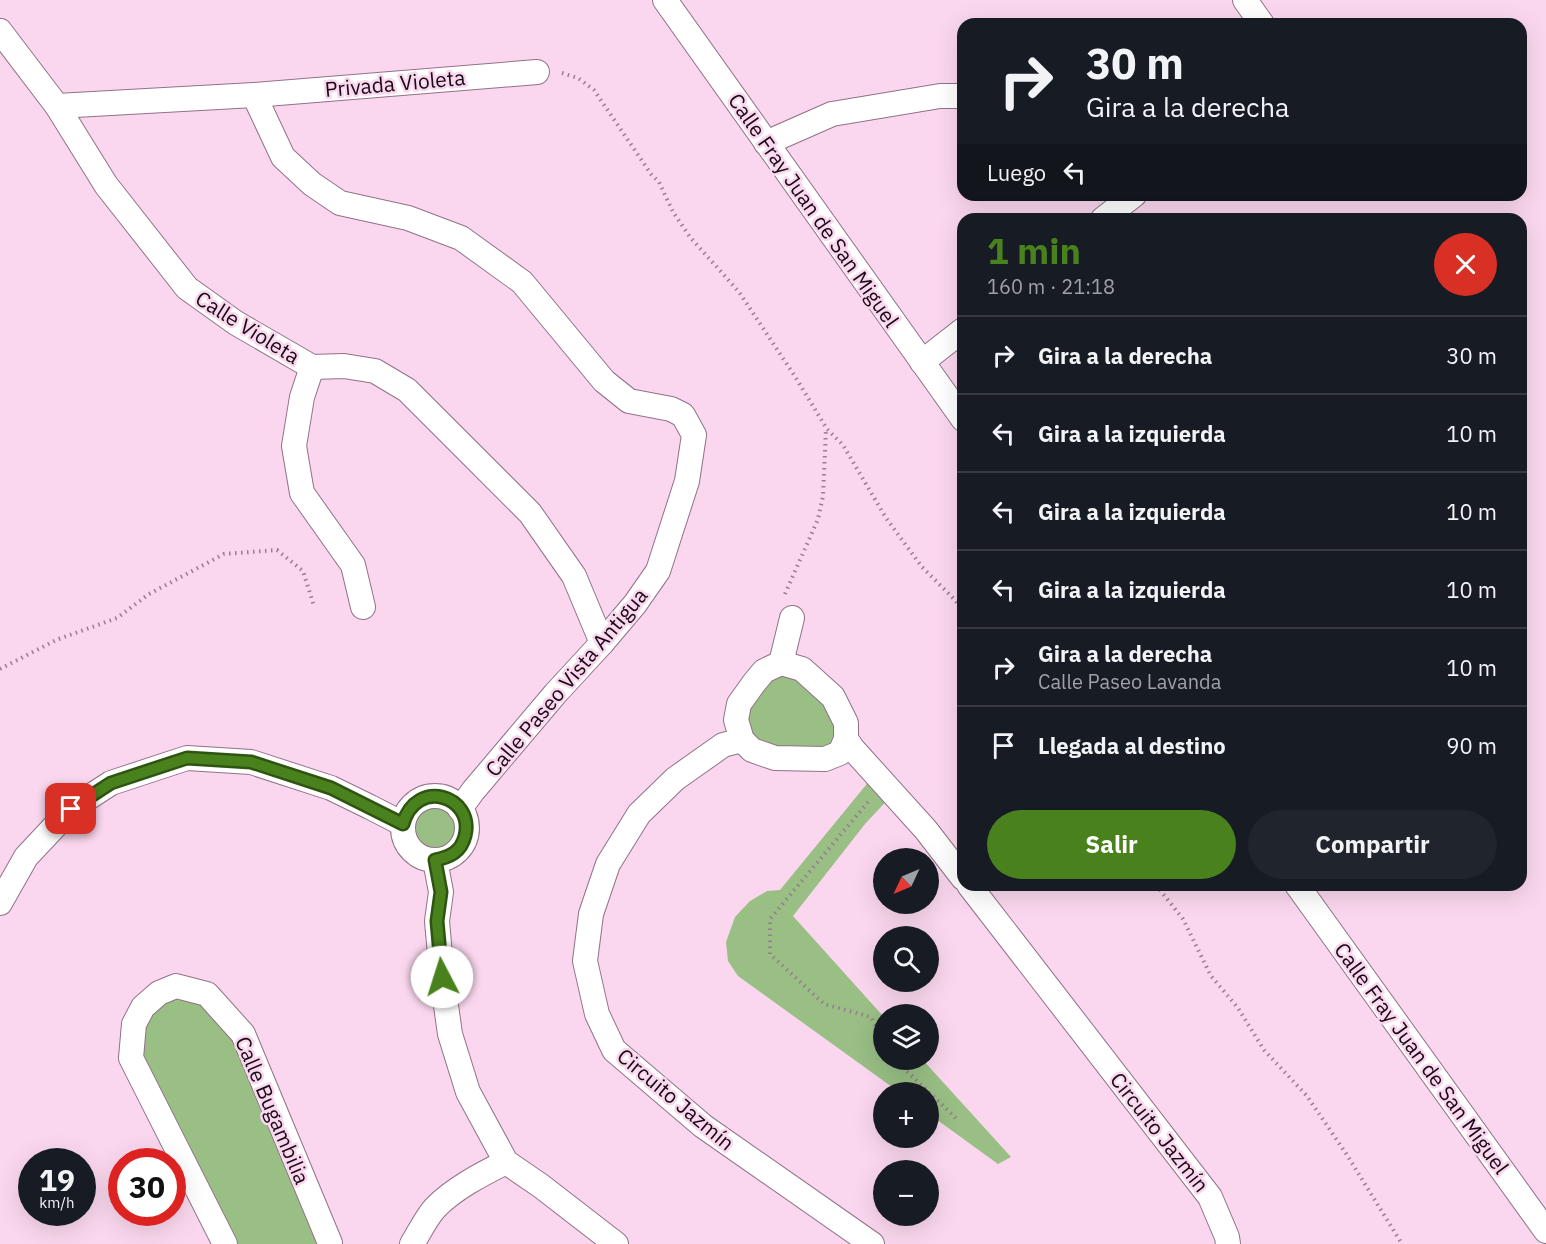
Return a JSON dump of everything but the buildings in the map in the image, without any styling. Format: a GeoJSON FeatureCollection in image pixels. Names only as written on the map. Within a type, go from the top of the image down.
{"type":"FeatureCollection","features":[{"type":"Feature","properties":{"kind":"street","name":"Calle Fray Juan de San Miguel"},"geometry":{"type":"LineString","coordinates":[[665,0],[957,411]]}},
{"type":"Feature","properties":{"kind":"street"},"geometry":{"type":"LineString","coordinates":[[1245,0],[1258,18]]}},
{"type":"Feature","properties":{"kind":"street","name":"Calle Violeta"},"geometry":{"type":"LineString","coordinates":[[0,31],[57,106],[106,184],[187,288],[236,323],[312,367],[344,366],[375,371],[407,390],[530,513],[574,576],[603,643]]}},
{"type":"Feature","properties":{"kind":"street","name":"Privada Violeta"},"geometry":{"type":"LineString","coordinates":[[254,95],[537,72]]}},
{"type":"Feature","properties":{"kind":"street"},"geometry":{"type":"LineString","coordinates":[[57,106],[254,95]]}},
{"type":"Feature","properties":{"kind":"street","name":"Calle Paseo Vista Antigua"},"geometry":{"type":"LineString","coordinates":[[254,95],[283,157],[312,184],[340,203],[408,218],[461,238],[522,282],[604,381],[629,401],[671,410],[683,415],[694,435],[687,481],[658,571],[603,643],[555,694],[460,809]]}},
{"type":"Feature","properties":{"kind":"street"},"geometry":{"type":"LineString","coordinates":[[766,143],[832,114],[940,96],[957,96]]}},
{"type":"Feature","properties":{"kind":"street"},"geometry":{"type":"LineString","coordinates":[[1111,213],[1126,201]]}},
{"type":"Feature","properties":{"kind":"street"},"geometry":{"type":"LineString","coordinates":[[922,362],[957,335]]}},
{"type":"Feature","properties":{"kind":"street"},"geometry":{"type":"LineString","coordinates":[[312,367],[302,397],[294,446],[302,493],[353,565],[363,607]]}},
{"type":"Feature","properties":{"kind":"street"},"geometry":{"type":"LineString","coordinates":[[781,663],[792,618]]}},
{"type":"Feature","properties":{"kind":"street"},"geometry":{"type":"LineString","coordinates":[[781,663],[802,669],[833,697],[846,723],[846,739],[840,753],[825,759],[775,758],[753,750],[742,740],[736,720],[739,704],[764,671],[781,663]]}},
{"type":"Feature","properties":{"kind":"street"},"geometry":{"type":"LineString","coordinates":[[846,739],[926,830],[957,870]]}},
{"type":"Feature","properties":{"kind":"street","name":"Circuito Jazmín"},"geometry":{"type":"LineString","coordinates":[[742,740],[723,745],[675,779],[639,814],[608,864],[591,914],[585,961],[597,1014],[614,1050],[703,1126],[872,1244]]}},
{"type":"Feature","properties":{"kind":"street"},"geometry":{"type":"LineString","coordinates":[[0,903],[26,857],[71,809],[111,783],[187,758],[251,762],[331,788],[403,824]]}},
{"type":"Feature","properties":{"kind":"street"},"geometry":{"type":"LineString","coordinates":[[432,796],[452,801],[460,809],[465,819],[466,831],[463,843],[456,852],[446,858],[435,860],[414,853],[407,845],[403,835],[403,824],[412,805],[432,796]]}},
{"type":"Feature","properties":{"kind":"street"},"geometry":{"type":"LineString","coordinates":[[435,860],[441,892],[437,921],[450,1034],[468,1092],[506,1162],[616,1244]]}},
{"type":"Feature","properties":{"kind":"street","name":"Circuito Jazmín"},"geometry":{"type":"LineString","coordinates":[[974,891],[1210,1197],[1228,1244]]}},
{"type":"Feature","properties":{"kind":"street","name":"Calle Fray Juan de San Miguel"},"geometry":{"type":"LineString","coordinates":[[1302,891],[1546,1231]]}},
{"type":"Feature","properties":{"kind":"street","name":"Calle Bugambilia"},"geometry":{"type":"LineString","coordinates":[[225,1244],[131,1058],[134,1024],[143,1007],[159,993],[176,986],[207,994],[243,1034],[330,1244]]}},
{"type":"Feature","properties":{"kind":"street"},"geometry":{"type":"LineString","coordinates":[[412,1244],[435,1209],[455,1192],[506,1162]]}},
{"type":"Feature","properties":{"kind":"path"},"geometry":{"type":"LineString","coordinates":[[537,72],[566,74],[578,78],[594,90],[651,174],[659,182],[673,212],[690,237],[739,292],[794,375],[826,429],[843,445],[886,518],[922,567],[957,602]]}},
{"type":"Feature","properties":{"kind":"path"},"geometry":{"type":"LineString","coordinates":[[792,618],[783,598],[818,519],[823,496],[826,429]]}},
{"type":"Feature","properties":{"kind":"path"},"geometry":{"type":"LineString","coordinates":[[825,446],[835,438]]}},
{"type":"Feature","properties":{"kind":"path"},"geometry":{"type":"LineString","coordinates":[[0,669],[56,640],[117,618],[149,594],[224,554],[278,550],[303,571],[314,606]]}},
{"type":"Feature","properties":{"kind":"path"},"geometry":{"type":"LineString","coordinates":[[873,1021],[871,1017],[824,1004],[770,954],[770,919],[884,783]]}},
{"type":"Feature","properties":{"kind":"path"},"geometry":{"type":"LineString","coordinates":[[1161,891],[1183,919],[1210,976],[1238,1008],[1263,1050],[1307,1096],[1402,1244]]}},
{"type":"Feature","properties":{"kind":"path"},"geometry":{"type":"LineString","coordinates":[[906,1070],[959,1121]]}},
{"type":"Feature","properties":{"kind":"green space"},"geometry":{"type":"Polygon","coordinates":[[[781,663],[833,697],[840,753],[752,750],[739,704],[781,663]]]}},
{"type":"Feature","properties":{"kind":"green space"},"geometry":{"type":"Polygon","coordinates":[[[875,774],[893,794],[865,824],[793,916],[873,1005],[873,1070],[932,1070],[1011,1157],[998,1164],[939,1121],[939,1082],[885,1082],[738,976],[728,961],[726,942],[735,917],[750,901],[767,891],[780,890],[875,774]]]}},
{"type":"Feature","properties":{"kind":"green space"},"geometry":{"type":"Polygon","coordinates":[[[429,797],[441,797],[457,806],[464,816],[466,828],[464,840],[457,850],[441,859],[429,859],[418,854],[409,845],[404,834],[404,822],[409,811],[418,802],[429,797]]]}},
{"type":"Feature","properties":{"kind":"green space"},"geometry":{"type":"Polygon","coordinates":[[[176,986],[243,1034],[328,1244],[225,1244],[186,1167],[186,1148],[176,1148],[131,1058],[134,1024],[176,986]]]}},
{"type":"Feature","properties":{"kind":"route"},"geometry":{"type":"LineString","coordinates":[[71,809],[111,783],[187,758],[251,762],[331,788],[403,824],[412,805],[421,799],[432,796],[452,801],[460,809],[465,819],[466,831],[463,843],[456,852],[446,858],[435,860],[441,892],[437,921],[442,977]]}}]}
